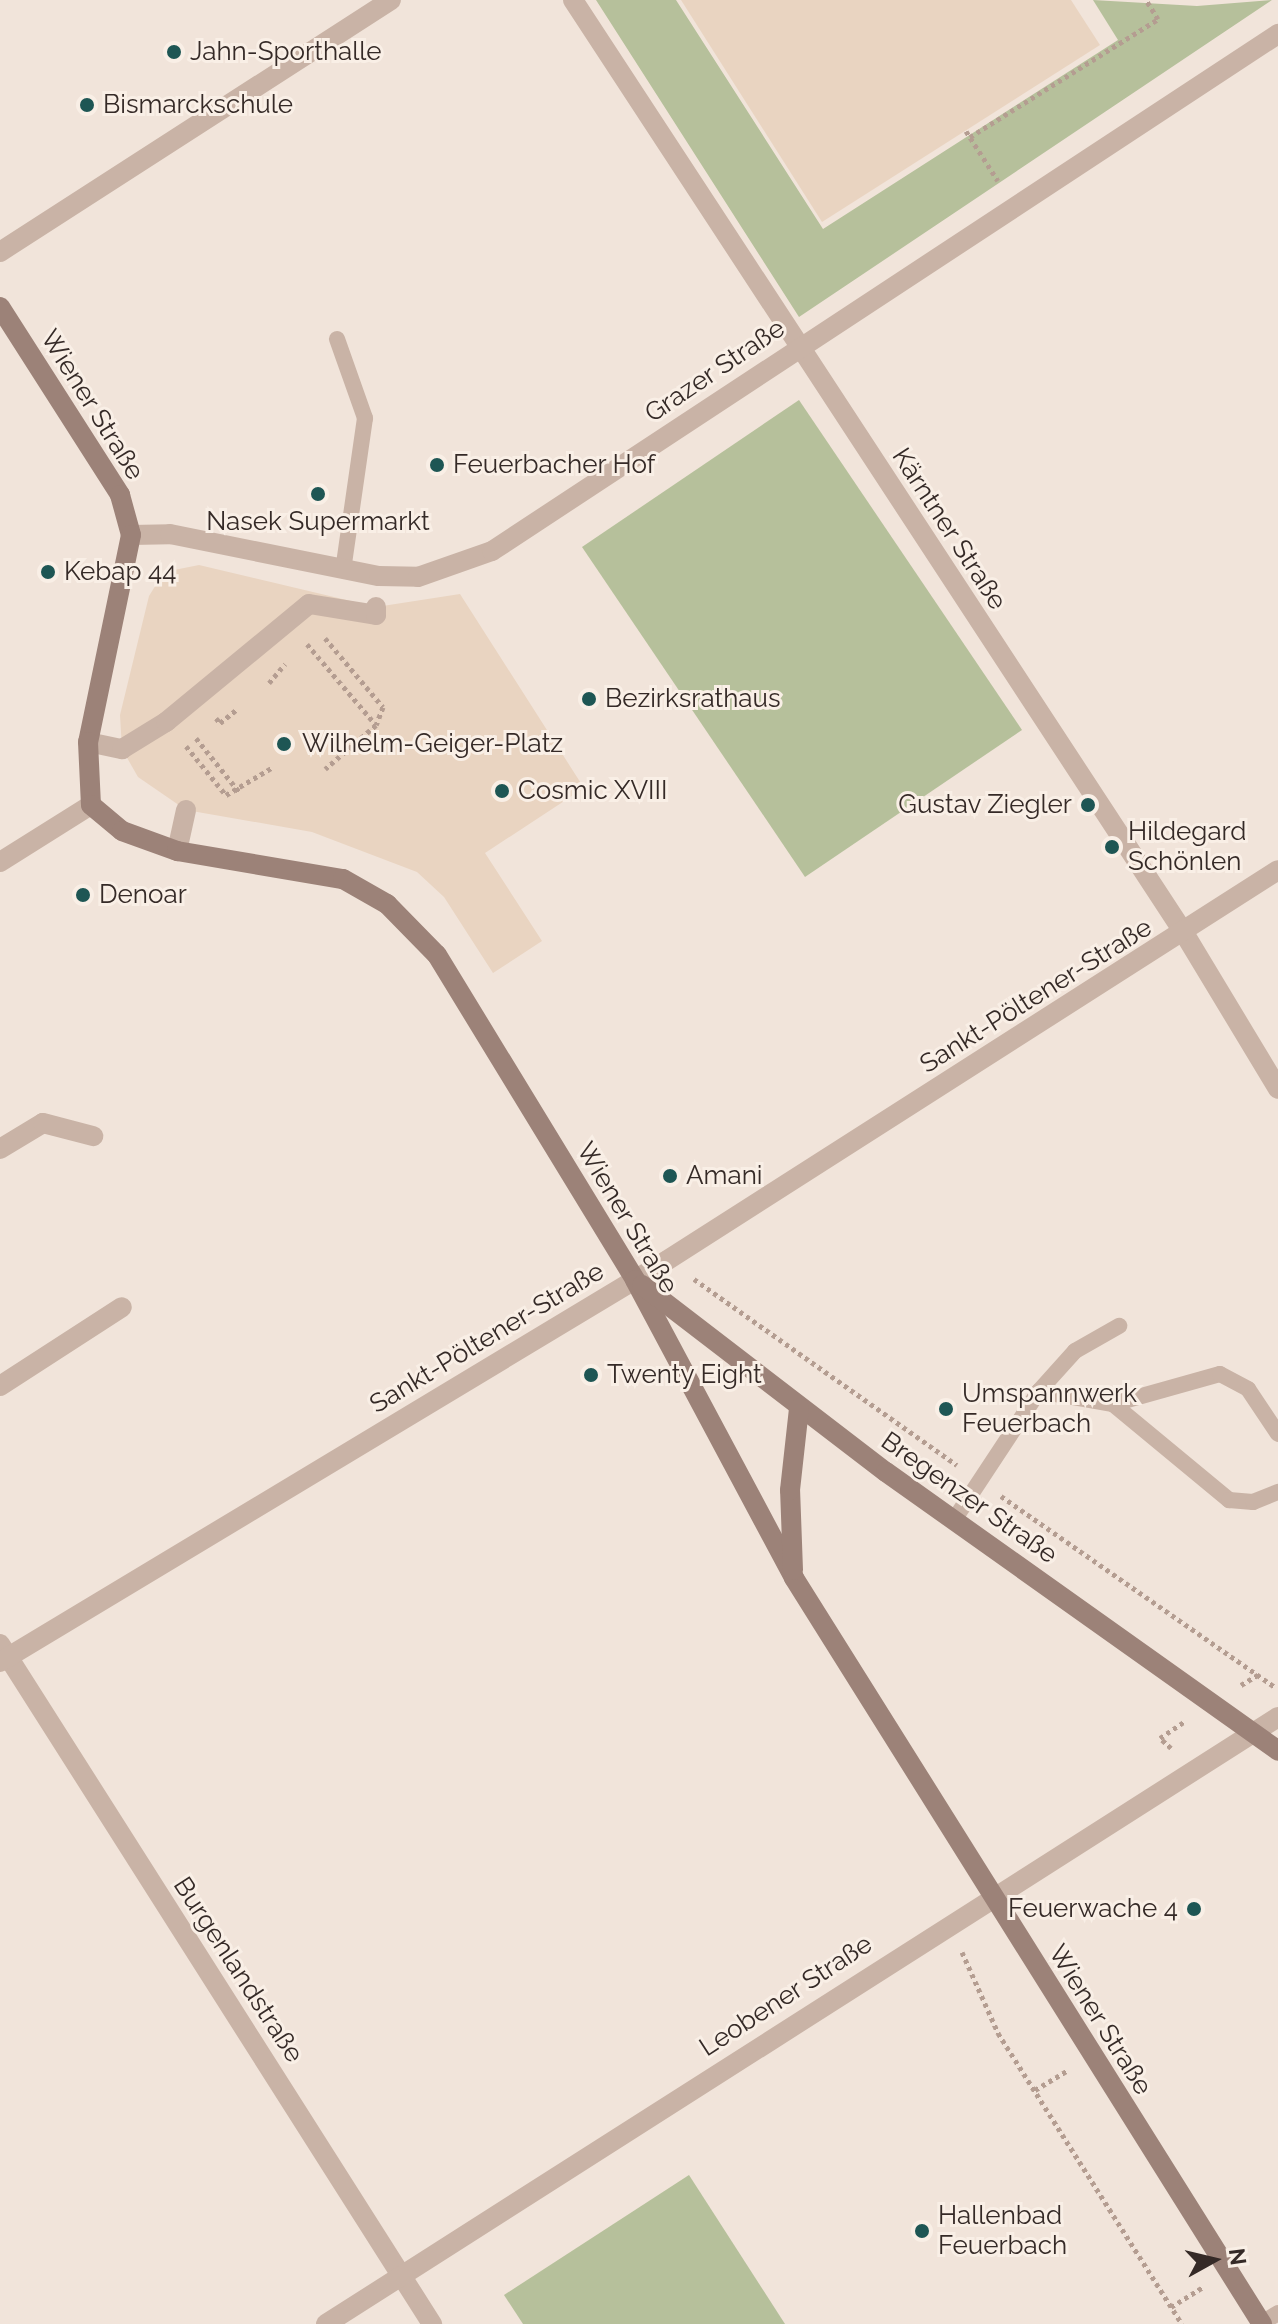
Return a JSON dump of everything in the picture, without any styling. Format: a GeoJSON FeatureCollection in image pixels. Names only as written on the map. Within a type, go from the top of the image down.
{"type":"FeatureCollection","features":[{"type":"Feature","properties":{"kind":"main road","name":"Wiener Straße"},"geometry":{"type":"LineString","coordinates":[[0,307],[120,495],[131,535]]}},
{"type":"Feature","properties":{"kind":"main road"},"geometry":{"type":"LineString","coordinates":[[131,535],[88,742],[91,805],[122,831],[177,851]]}},
{"type":"Feature","properties":{"kind":"main road","name":"Wiener Straße"},"geometry":{"type":"LineString","coordinates":[[177,851],[343,879],[387,904],[437,955],[635,1280],[794,1578],[1091,2056],[1262,2324]]}},
{"type":"Feature","properties":{"kind":"main road","name":"Bregenzer Straße"},"geometry":{"type":"LineString","coordinates":[[635,1280],[799,1408],[1278,1751]]}},
{"type":"Feature","properties":{"kind":"main road","name":"Wiener Straße"},"geometry":{"type":"LineString","coordinates":[[794,1578],[790,1490],[799,1408]]}},
{"type":"Feature","properties":{"kind":"street"},"geometry":{"type":"LineString","coordinates":[[0,252],[391,0]]}},
{"type":"Feature","properties":{"kind":"street","name":"Kärntner Straße"},"geometry":{"type":"LineString","coordinates":[[573,0],[1184,933],[1278,1089]]}},
{"type":"Feature","properties":{"kind":"street","name":"Grazer Straße"},"geometry":{"type":"LineString","coordinates":[[131,535],[170,534],[343,570],[418,577],[492,551],[798,346],[1015,209],[1278,34]]}},
{"type":"Feature","properties":{"kind":"street"},"geometry":{"type":"LineString","coordinates":[[88,742],[122,749],[175,723],[300,621],[309,604],[376,615],[376,607]]}},
{"type":"Feature","properties":{"kind":"street"},"geometry":{"type":"LineString","coordinates":[[0,862],[91,805]]}},
{"type":"Feature","properties":{"kind":"street"},"geometry":{"type":"LineString","coordinates":[[177,851],[186,810]]}},
{"type":"Feature","properties":{"kind":"street","name":"Sankt-Pöltener-Straße"},"geometry":{"type":"LineString","coordinates":[[2,1654],[635,1280],[1184,933],[1278,870]]}},
{"type":"Feature","properties":{"kind":"street"},"geometry":{"type":"LineString","coordinates":[[0,1149],[43,1123],[93,1136]]}},
{"type":"Feature","properties":{"kind":"street"},"geometry":{"type":"LineString","coordinates":[[0,1386],[122,1307]]}},
{"type":"Feature","properties":{"kind":"street","name":"Burgenlandstraße"},"geometry":{"type":"LineString","coordinates":[[2,1654],[432,2324]]}},
{"type":"Feature","properties":{"kind":"street","name":"Leobener Straße"},"geometry":{"type":"LineString","coordinates":[[326,2324],[990,1894],[1278,1717]]}},
{"type":"Feature","properties":{"kind":"lane"},"geometry":{"type":"LineString","coordinates":[[337,339],[365,418],[343,570]]}},
{"type":"Feature","properties":{"kind":"lane"},"geometry":{"type":"LineString","coordinates":[[954,1520],[1039,1391],[1075,1351],[1119,1326]]}},
{"type":"Feature","properties":{"kind":"lane"},"geometry":{"type":"LineString","coordinates":[[1039,1391],[1113,1404],[1220,1374],[1248,1389],[1278,1434]]}},
{"type":"Feature","properties":{"kind":"lane"},"geometry":{"type":"LineString","coordinates":[[1113,1404],[1229,1500],[1253,1502],[1278,1492]]}},
{"type":"Feature","properties":{"kind":"lane"},"geometry":{"type":"LineString","coordinates":[[1262,2324],[1278,2313]]}},
{"type":"Feature","properties":{"kind":"path"},"geometry":{"type":"LineString","coordinates":[[970,137],[1158,19],[1146,0]]}},
{"type":"Feature","properties":{"kind":"path"},"geometry":{"type":"LineString","coordinates":[[966,131],[1015,209]]}},
{"type":"Feature","properties":{"kind":"path"},"geometry":{"type":"LineString","coordinates":[[300,621],[383,707],[376,725],[325,769]]}},
{"type":"Feature","properties":{"kind":"path"},"geometry":{"type":"LineString","coordinates":[[300,621],[376,725]]}},
{"type":"Feature","properties":{"kind":"path"},"geometry":{"type":"LineString","coordinates":[[269,683],[288,667]]}},
{"type":"Feature","properties":{"kind":"path"},"geometry":{"type":"LineString","coordinates":[[220,723],[236,710]]}},
{"type":"Feature","properties":{"kind":"path"},"geometry":{"type":"LineString","coordinates":[[175,723],[240,793]]}},
{"type":"Feature","properties":{"kind":"path"},"geometry":{"type":"LineString","coordinates":[[175,723],[226,795],[240,793],[273,767]]}},
{"type":"Feature","properties":{"kind":"path"},"geometry":{"type":"LineString","coordinates":[[948,1922],[998,2033],[1182,2324]]}},
{"type":"Feature","properties":{"kind":"path"},"geometry":{"type":"LineString","coordinates":[[1035,2090],[1091,2056]]}},
{"type":"Feature","properties":{"kind":"green space"},"geometry":{"type":"Polygon","coordinates":[[[596,0],[676,0],[823,229],[1118,40],[1093,0],[1197,6],[1272,0],[799,317],[596,0]]]}},
{"type":"Feature","properties":{"kind":"green space"},"geometry":{"type":"Polygon","coordinates":[[[799,400],[1022,730],[805,877],[582,547],[799,400]]]}},
{"type":"Feature","properties":{"kind":"green space"},"geometry":{"type":"Polygon","coordinates":[[[689,2175],[785,2324],[523,2324],[504,2295],[689,2175]]]}},
{"type":"Feature","properties":{"kind":"shaded area"},"geometry":{"type":"Polygon","coordinates":[[[681,0],[1071,0],[1100,45],[822,222],[681,0]]]}},
{"type":"Feature","properties":{"kind":"shaded area","name":"Wilhelm-Geiger-Platz"},"geometry":{"type":"Polygon","coordinates":[[[199,565],[376,607],[460,594],[584,788],[485,853],[542,941],[493,973],[444,897],[417,872],[312,832],[186,810],[138,777],[122,749],[120,715],[149,596],[164,572],[199,565]]]}},
{"type":"Feature","properties":{"kind":"place","name":"Jahn-Sporthalle"},"geometry":{"type":"Point","coordinates":[174,52]}},
{"type":"Feature","properties":{"kind":"place","name":"Bismarckschule"},"geometry":{"type":"Point","coordinates":[87,105]}},
{"type":"Feature","properties":{"kind":"place","name":"Feuerbacher Hof"},"geometry":{"type":"Point","coordinates":[437,465]}},
{"type":"Feature","properties":{"kind":"place","name":"Nasek Supermarkt"},"geometry":{"type":"Point","coordinates":[318,494]}},
{"type":"Feature","properties":{"kind":"place","name":"Kebap 44"},"geometry":{"type":"Point","coordinates":[48,572]}},
{"type":"Feature","properties":{"kind":"place","name":"Bezirksrathaus"},"geometry":{"type":"Point","coordinates":[589,699]}},
{"type":"Feature","properties":{"kind":"place","name":"Wilhelm-Geiger-Platz"},"geometry":{"type":"Point","coordinates":[284,744]}},
{"type":"Feature","properties":{"kind":"place","name":"Cosmic XVIII"},"geometry":{"type":"Point","coordinates":[502,791]}},
{"type":"Feature","properties":{"kind":"place","name":"Gustav Ziegler"},"geometry":{"type":"Point","coordinates":[1088,805]}},
{"type":"Feature","properties":{"kind":"place","name":"Hildegard Schönlen"},"geometry":{"type":"Point","coordinates":[1112,847]}},
{"type":"Feature","properties":{"kind":"place","name":"Denoar"},"geometry":{"type":"Point","coordinates":[83,895]}},
{"type":"Feature","properties":{"kind":"place","name":"Amani"},"geometry":{"type":"Point","coordinates":[670,1176]}},
{"type":"Feature","properties":{"kind":"place","name":"Twenty Eight"},"geometry":{"type":"Point","coordinates":[591,1375]}},
{"type":"Feature","properties":{"kind":"place","name":"Umspannwerk Feuerbach"},"geometry":{"type":"Point","coordinates":[946,1409]}},
{"type":"Feature","properties":{"kind":"place","name":"Feuerwache 4"},"geometry":{"type":"Point","coordinates":[1194,1909]}},
{"type":"Feature","properties":{"kind":"place","name":"Hallenbad Feuerbach"},"geometry":{"type":"Point","coordinates":[922,2231]}}]}
